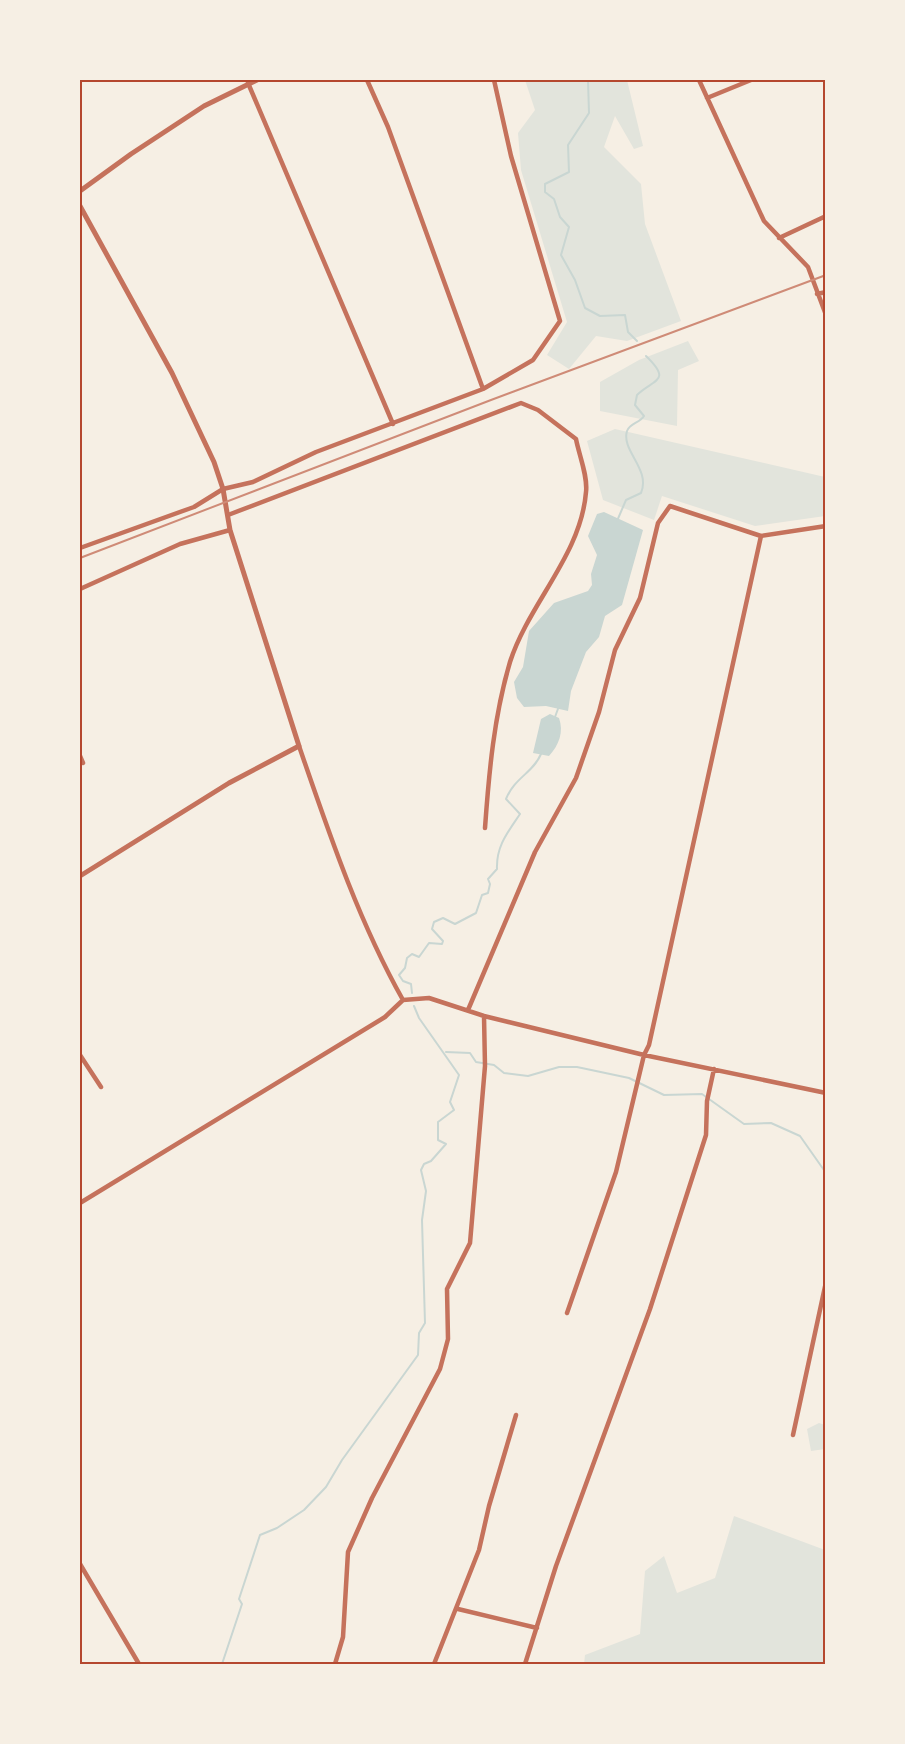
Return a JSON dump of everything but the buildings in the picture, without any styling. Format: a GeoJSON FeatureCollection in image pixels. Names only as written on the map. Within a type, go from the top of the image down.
{"type":"FeatureCollection","features":[{"type":"Feature","properties":{"kind":"street"},"geometry":{"type":"LineString","coordinates":[[80,191],[167,130],[257,80]]}},
{"type":"Feature","properties":{"kind":"street"},"geometry":{"type":"LineString","coordinates":[[367,80],[388,127],[483,389]]}},
{"type":"Feature","properties":{"kind":"street"},"geometry":{"type":"LineString","coordinates":[[80,548],[194,507],[223,489],[253,482],[316,452],[483,389],[533,360],[560,321],[511,156],[494,80]]}},
{"type":"Feature","properties":{"kind":"street"},"geometry":{"type":"LineString","coordinates":[[699,80],[764,220],[808,267],[825,315]]}},
{"type":"Feature","properties":{"kind":"street"},"geometry":{"type":"LineString","coordinates":[[707,98],[751,80]]}},
{"type":"Feature","properties":{"kind":"street"},"geometry":{"type":"LineString","coordinates":[[248,83],[393,424]]}},
{"type":"Feature","properties":{"kind":"street"},"geometry":{"type":"LineString","coordinates":[[80,208],[172,373],[214,462],[223,489],[230,530],[299,746],[337,855],[373,945],[404,1000]]}},
{"type":"Feature","properties":{"kind":"street"},"geometry":{"type":"LineString","coordinates":[[779,238],[825,216]]}},
{"type":"Feature","properties":{"kind":"street"},"geometry":{"type":"LineString","coordinates":[[817,294],[825,291]]}},
{"type":"Feature","properties":{"kind":"street"},"geometry":{"type":"LineString","coordinates":[[228,515],[521,403],[538,410],[576,439],[587,490],[580,527],[524,629],[511,661],[491,757],[485,828]]}},
{"type":"Feature","properties":{"kind":"street"},"geometry":{"type":"LineString","coordinates":[[468,1010],[535,852],[576,778],[599,712],[615,650],[640,598],[658,523],[670,506],[761,536],[825,526]]}},
{"type":"Feature","properties":{"kind":"street"},"geometry":{"type":"LineString","coordinates":[[80,589],[180,544],[230,530]]}},
{"type":"Feature","properties":{"kind":"street"},"geometry":{"type":"LineString","coordinates":[[567,1313],[616,1172],[644,1055],[649,1045],[761,536]]}},
{"type":"Feature","properties":{"kind":"street"},"geometry":{"type":"LineString","coordinates":[[80,876],[229,783],[299,746]]}},
{"type":"Feature","properties":{"kind":"street"},"geometry":{"type":"LineString","coordinates":[[80,756],[83,763]]}},
{"type":"Feature","properties":{"kind":"street"},"geometry":{"type":"LineString","coordinates":[[80,1203],[386,1017],[404,1000],[429,998],[484,1016],[644,1055],[825,1093]]}},
{"type":"Feature","properties":{"kind":"street"},"geometry":{"type":"LineString","coordinates":[[335,1665],[343,1638],[348,1552],[372,1498],[441,1369],[448,1339],[447,1289],[471,1243],[485,1066],[484,1016]]}},
{"type":"Feature","properties":{"kind":"street"},"geometry":{"type":"LineString","coordinates":[[80,1054],[101,1087]]}},
{"type":"Feature","properties":{"kind":"street"},"geometry":{"type":"LineString","coordinates":[[525,1665],[556,1566],[650,1309],[706,1135],[707,1101],[714,1069]]}},
{"type":"Feature","properties":{"kind":"street"},"geometry":{"type":"LineString","coordinates":[[793,1435],[825,1282]]}},
{"type":"Feature","properties":{"kind":"street"},"geometry":{"type":"LineString","coordinates":[[434,1665],[458,1609],[479,1550],[489,1506],[516,1415]]}},
{"type":"Feature","properties":{"kind":"street"},"geometry":{"type":"LineString","coordinates":[[80,1564],[139,1665]]}},
{"type":"Feature","properties":{"kind":"street"},"geometry":{"type":"LineString","coordinates":[[458,1609],[537,1628]]}},
{"type":"Feature","properties":{"kind":"shaded area"},"geometry":{"type":"Polygon","coordinates":[[[525,80],[627,80],[643,146],[634,149],[615,116],[604,147],[641,184],[645,224],[681,321],[627,341],[596,336],[569,369],[547,355],[567,322],[521,170],[518,133],[535,110],[525,80]]]}},
{"type":"Feature","properties":{"kind":"shaded area"},"geometry":{"type":"Polygon","coordinates":[[[688,341],[699,361],[678,370],[677,426],[600,411],[600,382],[639,360],[688,341]]]}},
{"type":"Feature","properties":{"kind":"shaded area"},"geometry":{"type":"Polygon","coordinates":[[[615,429],[825,477],[825,516],[755,526],[662,496],[654,520],[603,500],[587,441],[615,429]]]}},
{"type":"Feature","properties":{"kind":"shaded area"},"geometry":{"type":"Polygon","coordinates":[[[604,512],[643,530],[622,605],[605,616],[599,637],[586,652],[571,691],[568,711],[546,706],[524,707],[517,698],[514,682],[523,667],[529,631],[554,603],[588,591],[592,585],[591,574],[597,555],[588,536],[597,514],[604,512]]]}},
{"type":"Feature","properties":{"kind":"shaded area"},"geometry":{"type":"Polygon","coordinates":[[[550,714],[559,718],[561,733],[558,743],[549,756],[533,753],[541,719],[550,714]]]}},
{"type":"Feature","properties":{"kind":"shaded area"},"geometry":{"type":"Polygon","coordinates":[[[819,1423],[825,1425],[825,1449],[811,1451],[807,1429],[819,1423]]]}},
{"type":"Feature","properties":{"kind":"shaded area"},"geometry":{"type":"Polygon","coordinates":[[[734,1516],[825,1550],[825,1664],[584,1664],[585,1655],[640,1634],[645,1571],[664,1556],[677,1593],[715,1578],[734,1516]]]}},
{"type":"Feature","properties":{"kind":"waterway"},"geometry":{"type":"LineString","coordinates":[[588,80],[589,113],[568,145],[569,172],[545,184],[545,192],[554,199],[560,217],[569,227],[561,255],[575,280],[585,308],[600,316],[625,315],[628,332],[637,341]]}},
{"type":"Feature","properties":{"kind":"waterway"},"geometry":{"type":"LineString","coordinates":[[617,521],[626,500],[641,493],[643,484],[642,476],[626,438],[628,428],[644,416],[635,405],[637,395],[659,376],[654,364],[646,356]]}},
{"type":"Feature","properties":{"kind":"waterway"},"geometry":{"type":"LineString","coordinates":[[555,717],[559,706]]}},
{"type":"Feature","properties":{"kind":"waterway"},"geometry":{"type":"LineString","coordinates":[[412,993],[411,984],[403,981],[399,975],[405,968],[407,958],[412,954],[419,957],[429,943],[442,944],[443,941],[432,929],[434,922],[443,918],[455,924],[476,913],[482,895],[488,893],[490,884],[488,879],[497,869],[501,846],[520,814],[506,799],[514,785],[533,766],[541,754]]}},
{"type":"Feature","properties":{"kind":"waterway"},"geometry":{"type":"LineString","coordinates":[[222,1664],[242,1604],[239,1599],[260,1535],[277,1528],[304,1510],[326,1487],[342,1460],[418,1355],[419,1333],[425,1323],[422,1220],[426,1191],[421,1170],[424,1164],[431,1161],[446,1144],[438,1140],[438,1122],[454,1110],[450,1102],[459,1075],[419,1018],[414,1006]]}},
{"type":"Feature","properties":{"kind":"waterway"},"geometry":{"type":"LineString","coordinates":[[446,1052],[470,1053],[476,1062],[494,1065],[504,1073],[528,1076],[559,1067],[577,1067],[629,1078],[664,1095],[702,1094],[744,1124],[771,1123],[800,1136],[826,1173]]}},
{"type":"Feature","properties":{"kind":"railway"},"geometry":{"type":"LineString","coordinates":[[80,558],[491,400],[826,275]]}}]}
